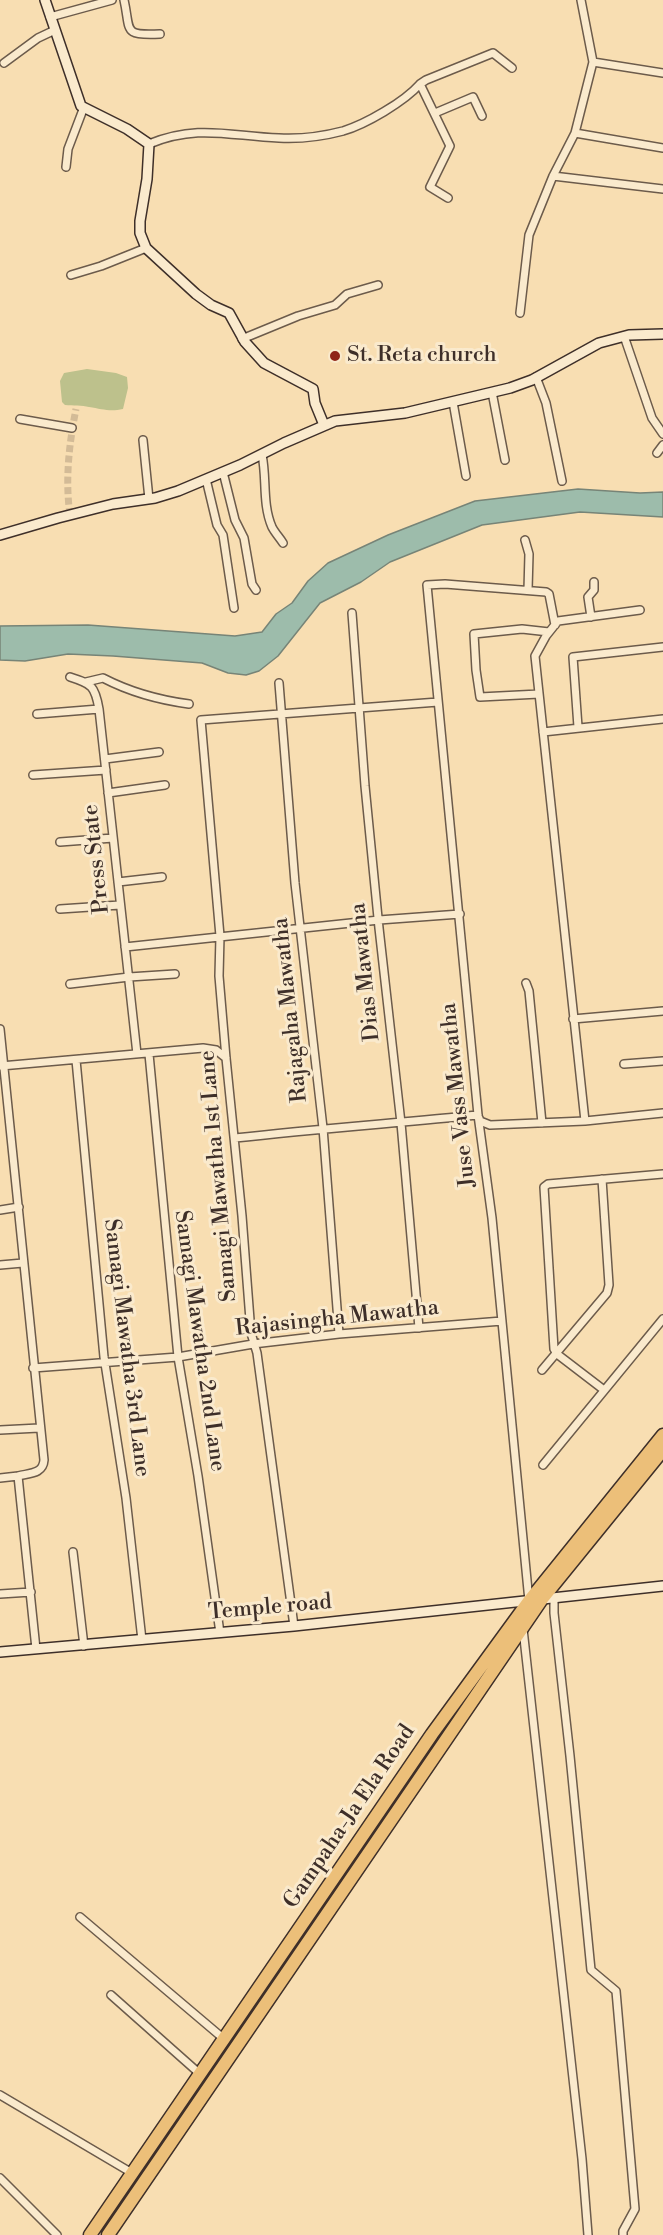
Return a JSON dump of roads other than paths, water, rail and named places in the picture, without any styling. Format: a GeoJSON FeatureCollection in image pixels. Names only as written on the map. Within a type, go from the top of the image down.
{"type":"FeatureCollection","features":[{"type":"Feature","properties":{"kind":"highway","name":"Gampaha-Ja Ela Road"},"geometry":{"type":"LineString","coordinates":[[90,2235],[432,1734],[529,1601],[663,1435]]}},
{"type":"Feature","properties":{"kind":"highway","name":"Gampaha-Ja Ela Road"},"geometry":{"type":"LineString","coordinates":[[108,2235],[523,1628],[663,1450]]}},
{"type":"Feature","properties":{"kind":"street"},"geometry":{"type":"LineString","coordinates":[[45,0],[81,106],[127,129],[148,144]]}},
{"type":"Feature","properties":{"kind":"street"},"geometry":{"type":"LineString","coordinates":[[50,17],[112,0]]}},
{"type":"Feature","properties":{"kind":"street"},"geometry":{"type":"LineString","coordinates":[[124,0],[131,31],[138,35],[160,34]]}},
{"type":"Feature","properties":{"kind":"street"},"geometry":{"type":"LineString","coordinates":[[520,313],[529,235],[553,176],[575,133],[592,62],[582,2],[590,0]]}},
{"type":"Feature","properties":{"kind":"street"},"geometry":{"type":"LineString","coordinates":[[4,63],[38,38],[55,30]]}},
{"type":"Feature","properties":{"kind":"street"},"geometry":{"type":"LineString","coordinates":[[148,144],[169,136],[186,133],[231,133],[282,138],[344,130],[378,114],[411,93],[426,80],[493,53],[512,68]]}},
{"type":"Feature","properties":{"kind":"street"},"geometry":{"type":"LineString","coordinates":[[592,62],[663,74]]}},
{"type":"Feature","properties":{"kind":"street"},"geometry":{"type":"LineString","coordinates":[[420,84],[450,146],[430,187],[448,198]]}},
{"type":"Feature","properties":{"kind":"street"},"geometry":{"type":"LineString","coordinates":[[435,113],[473,97],[482,116]]}},
{"type":"Feature","properties":{"kind":"street"},"geometry":{"type":"LineString","coordinates":[[66,167],[68,149],[84,107]]}},
{"type":"Feature","properties":{"kind":"street"},"geometry":{"type":"LineString","coordinates":[[575,133],[663,148]]}},
{"type":"Feature","properties":{"kind":"street"},"geometry":{"type":"LineString","coordinates":[[148,144],[147,178],[140,221],[140,233],[146,248],[196,294],[211,305],[228,313],[242,339],[264,363],[313,389],[315,403],[324,425]]}},
{"type":"Feature","properties":{"kind":"street"},"geometry":{"type":"LineString","coordinates":[[553,176],[663,189]]}},
{"type":"Feature","properties":{"kind":"street"},"geometry":{"type":"LineString","coordinates":[[71,274],[101,266],[146,248]]}},
{"type":"Feature","properties":{"kind":"street"},"geometry":{"type":"LineString","coordinates":[[242,339],[298,316],[335,305],[347,294],[378,285]]}},
{"type":"Feature","properties":{"kind":"street"},"geometry":{"type":"LineString","coordinates":[[0,535],[113,504],[149,499],[178,491],[335,421],[405,413],[510,388],[536,377],[599,343],[641,333],[663,334]]}},
{"type":"Feature","properties":{"kind":"street"},"geometry":{"type":"LineString","coordinates":[[624,336],[652,418],[663,434]]}},
{"type":"Feature","properties":{"kind":"street"},"geometry":{"type":"LineString","coordinates":[[536,377],[546,403],[562,481]]}},
{"type":"Feature","properties":{"kind":"street"},"geometry":{"type":"LineString","coordinates":[[492,392],[506,460]]}},
{"type":"Feature","properties":{"kind":"street"},"geometry":{"type":"LineString","coordinates":[[453,402],[466,476]]}},
{"type":"Feature","properties":{"kind":"street"},"geometry":{"type":"LineString","coordinates":[[20,419],[72,428]]}},
{"type":"Feature","properties":{"kind":"street"},"geometry":{"type":"LineString","coordinates":[[143,440],[149,499]]}},
{"type":"Feature","properties":{"kind":"street"},"geometry":{"type":"LineString","coordinates":[[657,453],[663,445]]}},
{"type":"Feature","properties":{"kind":"street"},"geometry":{"type":"LineString","coordinates":[[262,455],[265,466],[266,506],[272,527],[283,543]]}},
{"type":"Feature","properties":{"kind":"street"},"geometry":{"type":"LineString","coordinates":[[223,472],[235,519],[244,538],[252,584],[256,590]]}},
{"type":"Feature","properties":{"kind":"street"},"geometry":{"type":"LineString","coordinates":[[206,479],[217,525],[223,535],[234,608]]}},
{"type":"Feature","properties":{"kind":"street"},"geometry":{"type":"LineString","coordinates":[[525,540],[529,554],[528,590],[549,594],[555,625]]}},
{"type":"Feature","properties":{"kind":"street"},"geometry":{"type":"LineString","coordinates":[[591,617],[588,597],[594,590],[594,582]]}},
{"type":"Feature","properties":{"kind":"street","name":"Juse Vass Mawatha"},"geometry":{"type":"LineString","coordinates":[[528,590],[445,584],[427,585],[478,1115],[492,1218],[529,1601]]}},
{"type":"Feature","properties":{"kind":"street"},"geometry":{"type":"LineString","coordinates":[[585,1121],[535,656],[558,621],[640,610]]}},
{"type":"Feature","properties":{"kind":"street","name":"Dias Mawatha"},"geometry":{"type":"LineString","coordinates":[[352,613],[358,708],[378,920],[401,1123],[419,1328]]}},
{"type":"Feature","properties":{"kind":"street"},"geometry":{"type":"LineString","coordinates":[[539,694],[480,697],[474,634],[522,629],[549,632]]}},
{"type":"Feature","properties":{"kind":"street"},"geometry":{"type":"LineString","coordinates":[[578,727],[573,657],[663,646]]}},
{"type":"Feature","properties":{"kind":"street"},"geometry":{"type":"LineString","coordinates":[[70,676],[87,682],[104,678],[163,701],[189,704]]}},
{"type":"Feature","properties":{"kind":"street","name":"Press State"},"geometry":{"type":"LineString","coordinates":[[87,682],[95,690],[99,709],[137,1054]]}},
{"type":"Feature","properties":{"kind":"street","name":"Rajagaha Mawatha"},"geometry":{"type":"LineString","coordinates":[[279,682],[295,883],[322,1128],[339,1334]]}},
{"type":"Feature","properties":{"kind":"street"},"geometry":{"type":"LineString","coordinates":[[282,715],[438,702]]}},
{"type":"Feature","properties":{"kind":"street"},"geometry":{"type":"LineString","coordinates":[[37,714],[99,709]]}},
{"type":"Feature","properties":{"kind":"street","name":"Samagi Mawatha 1st Lane"},"geometry":{"type":"LineString","coordinates":[[282,715],[201,720],[220,936],[219,976],[253,1344],[257,1353],[294,1626]]}},
{"type":"Feature","properties":{"kind":"street"},"geometry":{"type":"LineString","coordinates":[[543,732],[663,719]]}},
{"type":"Feature","properties":{"kind":"street"},"geometry":{"type":"LineString","coordinates":[[105,759],[159,752]]}},
{"type":"Feature","properties":{"kind":"street"},"geometry":{"type":"LineString","coordinates":[[33,775],[106,770]]}},
{"type":"Feature","properties":{"kind":"street"},"geometry":{"type":"LineString","coordinates":[[108,793],[165,785]]}},
{"type":"Feature","properties":{"kind":"street"},"geometry":{"type":"LineString","coordinates":[[60,842],[113,838]]}},
{"type":"Feature","properties":{"kind":"street"},"geometry":{"type":"LineString","coordinates":[[118,882],[162,877]]}},
{"type":"Feature","properties":{"kind":"street"},"geometry":{"type":"LineString","coordinates":[[60,909],[120,905]]}},
{"type":"Feature","properties":{"kind":"street"},"geometry":{"type":"LineString","coordinates":[[125,947],[378,920],[460,914]]}},
{"type":"Feature","properties":{"kind":"street"},"geometry":{"type":"LineString","coordinates":[[70,984],[129,977],[175,975]]}},
{"type":"Feature","properties":{"kind":"street"},"geometry":{"type":"LineString","coordinates":[[526,983],[529,992],[542,1123]]}},
{"type":"Feature","properties":{"kind":"street"},"geometry":{"type":"LineString","coordinates":[[573,1018],[663,1011]]}},
{"type":"Feature","properties":{"kind":"street"},"geometry":{"type":"LineString","coordinates":[[0,1029],[44,1467],[35,1473],[0,1478]]}},
{"type":"Feature","properties":{"kind":"street"},"geometry":{"type":"LineString","coordinates":[[2,1066],[203,1048],[216,1050],[226,1058]]}},
{"type":"Feature","properties":{"kind":"street","name":"Samagi Mawatha 2nd Lane"},"geometry":{"type":"LineString","coordinates":[[149,1054],[178,1357],[198,1476],[220,1632]]}},
{"type":"Feature","properties":{"kind":"street","name":"Samagi Mawatha 3rd Lane"},"geometry":{"type":"LineString","coordinates":[[76,1060],[105,1364],[126,1498],[142,1640]]}},
{"type":"Feature","properties":{"kind":"street"},"geometry":{"type":"LineString","coordinates":[[624,1064],[663,1061]]}},
{"type":"Feature","properties":{"kind":"street"},"geometry":{"type":"LineString","coordinates":[[234,1138],[478,1115],[480,1120],[490,1125],[585,1121],[663,1113]]}},
{"type":"Feature","properties":{"kind":"street"},"geometry":{"type":"LineString","coordinates":[[604,1390],[557,1354],[554,1349],[544,1187],[548,1184],[663,1174]]}},
{"type":"Feature","properties":{"kind":"street"},"geometry":{"type":"LineString","coordinates":[[543,1370],[607,1293],[609,1285],[602,1179]]}},
{"type":"Feature","properties":{"kind":"street"},"geometry":{"type":"LineString","coordinates":[[0,1210],[19,1207]]}},
{"type":"Feature","properties":{"kind":"street"},"geometry":{"type":"LineString","coordinates":[[0,1265],[23,1263]]}},
{"type":"Feature","properties":{"kind":"street"},"geometry":{"type":"LineString","coordinates":[[543,1465],[663,1319]]}},
{"type":"Feature","properties":{"kind":"street","name":"Rajasingha Mawatha"},"geometry":{"type":"LineString","coordinates":[[33,1368],[178,1357],[253,1344],[339,1334],[502,1321]]}},
{"type":"Feature","properties":{"kind":"street"},"geometry":{"type":"LineString","coordinates":[[0,1430],[39,1428]]}},
{"type":"Feature","properties":{"kind":"street"},"geometry":{"type":"LineString","coordinates":[[18,1476],[36,1650]]}},
{"type":"Feature","properties":{"kind":"street"},"geometry":{"type":"LineString","coordinates":[[73,1551],[84,1646]]}},
{"type":"Feature","properties":{"kind":"street","name":"Temple road"},"geometry":{"type":"LineString","coordinates":[[0,1652],[294,1626],[663,1586]]}},
{"type":"Feature","properties":{"kind":"street"},"geometry":{"type":"LineString","coordinates":[[0,1594],[31,1592]]}},
{"type":"Feature","properties":{"kind":"street"},"geometry":{"type":"LineString","coordinates":[[548,1598],[554,1613],[591,1970],[615,1991],[635,2208],[623,2235]]}},
{"type":"Feature","properties":{"kind":"street"},"geometry":{"type":"LineString","coordinates":[[523,1628],[581,2147],[588,2235]]}},
{"type":"Feature","properties":{"kind":"street"},"geometry":{"type":"LineString","coordinates":[[80,1917],[224,2039]]}},
{"type":"Feature","properties":{"kind":"street"},"geometry":{"type":"LineString","coordinates":[[111,1995],[200,2074]]}},
{"type":"Feature","properties":{"kind":"street"},"geometry":{"type":"LineString","coordinates":[[0,2095],[132,2174]]}},
{"type":"Feature","properties":{"kind":"street"},"geometry":{"type":"LineString","coordinates":[[0,2178],[57,2235]]}},
{"type":"Feature","properties":{"kind":"tunnel"},"geometry":{"type":"LineString","coordinates":[[70,515],[68,462],[76,409]]}},
{"type":"Feature","properties":{"kind":"place","name":"St. Reta church"},"geometry":{"type":"Point","coordinates":[335,356]}}]}
